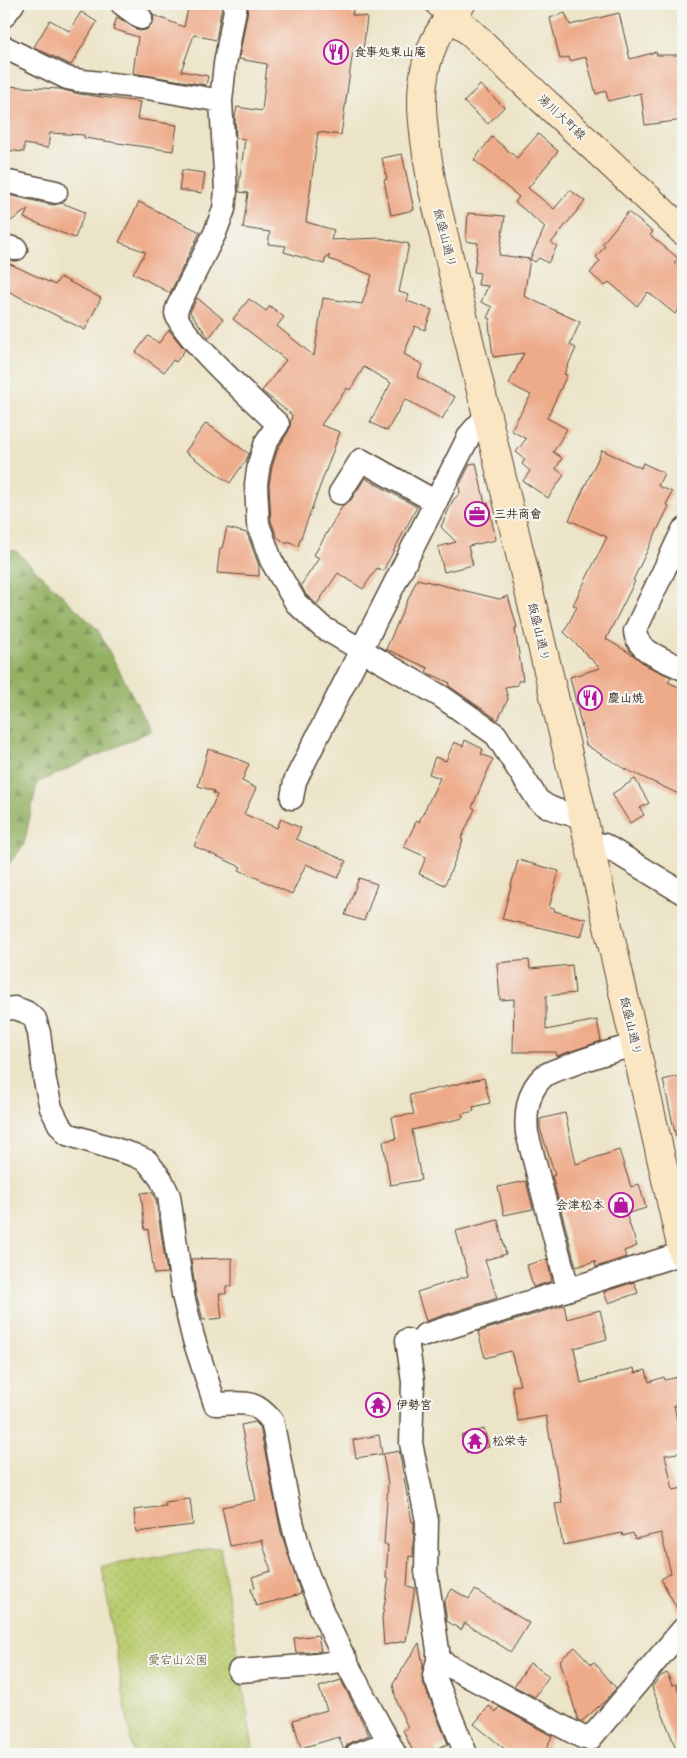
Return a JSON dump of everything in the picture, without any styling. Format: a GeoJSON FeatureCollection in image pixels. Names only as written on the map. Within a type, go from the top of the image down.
{"type":"FeatureCollection","features":[{"type":"Feature","properties":{"kind":"street"},"geometry":{"type":"LineString","coordinates":[[4,16],[13,4]]}},
{"type":"Feature","properties":{"kind":"street"},"geometry":{"type":"LineString","coordinates":[[122,4],[141,18]]}},
{"type":"Feature","properties":{"kind":"street"},"geometry":{"type":"LineString","coordinates":[[236,4],[225,64],[221,101],[226,191],[224,209],[215,233],[178,306],[176,314],[181,324],[206,354],[278,424],[266,442],[259,464],[256,484],[258,524],[271,560],[296,604],[322,627],[442,697],[496,735],[538,800],[545,806],[586,830],[604,845],[683,893]]}},
{"type":"Feature","properties":{"kind":"street","name":"湯川大町線"},"geometry":{"type":"LineString","coordinates":[[451,7],[683,231]]}},
{"type":"Feature","properties":{"kind":"street","name":"飯盛山通り"},"geometry":{"type":"LineString","coordinates":[[451,7],[433,44],[423,75],[421,99],[432,186],[586,830],[683,1254]]}},
{"type":"Feature","properties":{"kind":"street"},"geometry":{"type":"LineString","coordinates":[[4,47],[67,78],[148,88],[221,101]]}},
{"type":"Feature","properties":{"kind":"street"},"geometry":{"type":"LineString","coordinates":[[4,181],[56,192]]}},
{"type":"Feature","properties":{"kind":"street"},"geometry":{"type":"LineString","coordinates":[[292,798],[296,781],[470,434],[488,414]]}},
{"type":"Feature","properties":{"kind":"street"},"geometry":{"type":"LineString","coordinates":[[340,493],[361,460],[436,502]]}},
{"type":"Feature","properties":{"kind":"street"},"geometry":{"type":"LineString","coordinates":[[683,530],[635,631],[638,642],[646,650],[683,668]]}},
{"type":"Feature","properties":{"kind":"street"},"geometry":{"type":"LineString","coordinates":[[4,1009],[15,1008],[26,1012],[35,1019],[51,1108],[58,1124],[67,1134],[134,1155],[147,1161],[161,1179],[169,1196],[183,1294],[193,1337],[215,1404],[244,1402],[263,1410],[272,1420],[298,1545],[309,1576],[346,1660],[392,1748],[357,1754]]}},
{"type":"Feature","properties":{"kind":"street"},"geometry":{"type":"LineString","coordinates":[[568,1289],[527,1133],[526,1117],[529,1100],[535,1088],[545,1076],[597,1055],[635,1045]]}},
{"type":"Feature","properties":{"kind":"street"},"geometry":{"type":"LineString","coordinates":[[466,1754],[434,1675],[438,1660],[438,1650],[426,1571],[427,1521],[410,1443],[416,1337],[683,1254]]}},
{"type":"Feature","properties":{"kind":"street"},"geometry":{"type":"LineString","coordinates":[[438,1660],[582,1737],[590,1739],[683,1629]]}},
{"type":"Feature","properties":{"kind":"street"},"geometry":{"type":"LineString","coordinates":[[239,1671],[316,1665],[346,1660]]}},
{"type":"Feature","properties":{"kind":"green space"},"geometry":{"type":"Polygon","coordinates":[[[4,550],[16,551],[98,630],[151,731],[37,783],[24,845],[4,870],[4,550]]]}},
{"type":"Feature","properties":{"kind":"green space","name":"愛宕山公園"},"geometry":{"type":"Polygon","coordinates":[[[220,1547],[254,1754],[133,1754],[102,1566],[220,1547]]]}},
{"type":"Feature","properties":{"kind":"building"},"geometry":{"type":"Polygon","coordinates":[[[189,4],[222,5],[216,40],[194,35],[181,71],[208,76],[206,85],[133,73],[138,37],[113,29],[117,17],[139,31],[146,30],[151,26],[154,20],[153,15],[184,27],[189,4]]]}},
{"type":"Feature","properties":{"kind":"building"},"geometry":{"type":"Polygon","coordinates":[[[249,4],[354,4],[352,15],[367,17],[363,51],[353,50],[341,135],[318,132],[306,222],[334,230],[331,240],[381,238],[409,244],[399,292],[409,295],[407,301],[432,310],[425,330],[415,326],[404,354],[423,365],[417,377],[455,397],[442,419],[405,399],[387,431],[370,422],[391,383],[364,367],[350,390],[347,388],[321,425],[340,432],[298,546],[288,541],[287,544],[277,537],[271,521],[269,485],[278,448],[289,431],[292,415],[262,391],[286,360],[233,319],[249,299],[266,311],[270,306],[284,317],[277,326],[314,356],[323,298],[362,304],[372,275],[329,259],[329,255],[324,264],[284,252],[286,246],[268,244],[270,232],[243,228],[248,193],[239,192],[239,184],[245,139],[236,138],[235,117],[237,107],[262,111],[267,64],[239,59],[249,4]]]}},
{"type":"Feature","properties":{"kind":"building"},"geometry":{"type":"Polygon","coordinates":[[[81,12],[97,22],[71,65],[34,47],[50,20],[69,31],[81,12]]]}},
{"type":"Feature","properties":{"kind":"building"},"geometry":{"type":"Polygon","coordinates":[[[565,13],[570,25],[619,13],[630,59],[656,52],[657,55],[683,55],[683,120],[645,125],[641,93],[608,101],[606,91],[596,94],[586,57],[570,61],[569,57],[560,59],[550,18],[565,13]]]}},
{"type":"Feature","properties":{"kind":"building"},"geometry":{"type":"Polygon","coordinates":[[[480,85],[504,107],[488,124],[464,102],[480,85]]]}},
{"type":"Feature","properties":{"kind":"building"},"geometry":{"type":"Polygon","coordinates":[[[4,86],[60,89],[79,94],[140,102],[137,119],[177,125],[173,151],[84,138],[84,135],[50,133],[48,148],[24,144],[24,152],[4,150],[4,86]]]}},
{"type":"Feature","properties":{"kind":"building"},"geometry":{"type":"Polygon","coordinates":[[[538,134],[558,151],[528,188],[554,209],[570,190],[585,201],[551,243],[557,246],[548,263],[539,258],[535,262],[530,259],[545,227],[515,202],[519,197],[474,160],[492,137],[517,158],[538,134]]]}},
{"type":"Feature","properties":{"kind":"building"},"geometry":{"type":"Polygon","coordinates":[[[402,154],[414,210],[391,215],[384,180],[387,179],[382,158],[402,154]]]}},
{"type":"Feature","properties":{"kind":"building"},"geometry":{"type":"Polygon","coordinates":[[[182,170],[205,173],[202,193],[179,190],[182,170]]]}},
{"type":"Feature","properties":{"kind":"building"},"geometry":{"type":"Polygon","coordinates":[[[4,194],[53,205],[62,203],[85,212],[75,238],[24,218],[28,209],[4,226],[4,194]]]}},
{"type":"Feature","properties":{"kind":"building"},"geometry":{"type":"Polygon","coordinates":[[[139,202],[200,232],[170,293],[133,273],[146,252],[119,242],[139,202]]]}},
{"type":"Feature","properties":{"kind":"building"},"geometry":{"type":"Polygon","coordinates":[[[628,212],[653,232],[650,235],[678,258],[674,263],[683,271],[683,304],[675,314],[648,292],[637,306],[609,282],[605,286],[590,273],[600,261],[596,257],[605,246],[602,244],[628,212]]]}},
{"type":"Feature","properties":{"kind":"building"},"geometry":{"type":"Polygon","coordinates":[[[468,213],[505,216],[499,255],[530,259],[524,296],[580,322],[570,345],[576,348],[564,374],[567,375],[547,418],[567,429],[553,452],[562,458],[556,469],[564,475],[548,498],[523,481],[530,471],[522,464],[525,459],[516,452],[526,439],[511,430],[531,395],[509,384],[524,353],[493,357],[489,323],[491,319],[487,318],[492,307],[481,302],[488,286],[478,285],[480,273],[474,272],[478,243],[466,241],[468,213]]]}},
{"type":"Feature","properties":{"kind":"building"},"geometry":{"type":"Polygon","coordinates":[[[4,261],[55,285],[60,277],[101,298],[85,330],[4,289],[4,261]]]}},
{"type":"Feature","properties":{"kind":"building"},"geometry":{"type":"Polygon","coordinates":[[[197,298],[223,319],[209,338],[190,312],[197,298]]]}},
{"type":"Feature","properties":{"kind":"building"},"geometry":{"type":"Polygon","coordinates":[[[169,330],[185,350],[176,362],[173,360],[164,372],[136,352],[148,336],[159,343],[169,330]]]}},
{"type":"Feature","properties":{"kind":"building"},"geometry":{"type":"Polygon","coordinates":[[[206,423],[249,454],[230,483],[185,452],[206,423]]]}},
{"type":"Feature","properties":{"kind":"building"},"geometry":{"type":"Polygon","coordinates":[[[602,450],[641,468],[643,463],[664,473],[658,486],[672,492],[666,505],[669,506],[606,639],[647,666],[671,677],[668,682],[683,689],[683,796],[625,769],[586,745],[570,677],[600,668],[564,632],[577,607],[573,605],[607,537],[569,520],[602,450]]]}},
{"type":"Feature","properties":{"kind":"building"},"geometry":{"type":"Polygon","coordinates":[[[476,463],[485,504],[488,503],[496,540],[468,546],[473,565],[444,572],[438,547],[456,542],[441,527],[453,500],[460,493],[459,486],[470,464],[476,463]]]}},
{"type":"Feature","properties":{"kind":"building"},"geometry":{"type":"Polygon","coordinates":[[[365,478],[417,507],[383,571],[377,568],[363,589],[338,573],[317,604],[306,595],[301,585],[319,558],[314,555],[343,505],[351,500],[365,478]]]}},
{"type":"Feature","properties":{"kind":"building"},"geometry":{"type":"Polygon","coordinates":[[[227,528],[247,533],[259,566],[259,576],[217,573],[220,548],[222,548],[227,528]]]}},
{"type":"Feature","properties":{"kind":"building"},"geometry":{"type":"Polygon","coordinates":[[[417,579],[499,599],[508,596],[517,627],[515,628],[523,680],[518,681],[518,685],[505,687],[508,699],[498,720],[449,686],[450,683],[426,672],[428,668],[386,649],[417,579]]]}},
{"type":"Feature","properties":{"kind":"building"},"geometry":{"type":"Polygon","coordinates":[[[465,740],[483,749],[481,754],[493,759],[472,807],[475,809],[461,839],[463,840],[445,885],[419,874],[426,857],[404,847],[417,820],[419,822],[440,778],[429,774],[435,757],[446,761],[454,742],[463,746],[465,740]]]}},
{"type":"Feature","properties":{"kind":"building"},"geometry":{"type":"Polygon","coordinates":[[[208,749],[249,764],[242,781],[256,788],[244,814],[277,828],[281,819],[301,828],[296,839],[346,861],[338,878],[306,864],[292,894],[239,870],[241,867],[194,846],[217,795],[213,793],[214,791],[198,786],[208,749]]]}},
{"type":"Feature","properties":{"kind":"building"},"geometry":{"type":"Polygon","coordinates":[[[635,779],[649,803],[640,808],[644,815],[630,823],[612,794],[635,779]]]}},
{"type":"Feature","properties":{"kind":"building"},"geometry":{"type":"Polygon","coordinates":[[[518,860],[559,871],[549,908],[586,919],[581,937],[502,919],[518,860]]]}},
{"type":"Feature","properties":{"kind":"building"},"geometry":{"type":"Polygon","coordinates":[[[359,878],[377,884],[364,921],[345,915],[359,878]]]}},
{"type":"Feature","properties":{"kind":"building"},"geometry":{"type":"Polygon","coordinates":[[[529,960],[530,969],[572,965],[575,993],[546,996],[546,1030],[597,1020],[601,1041],[557,1056],[556,1052],[513,1052],[514,999],[500,1000],[497,963],[529,960]]]}},
{"type":"Feature","properties":{"kind":"building"},"geometry":{"type":"Polygon","coordinates":[[[683,1075],[683,1136],[676,1137],[663,1080],[683,1075]]]}},
{"type":"Feature","properties":{"kind":"building"},"geometry":{"type":"Polygon","coordinates":[[[484,1078],[490,1103],[473,1107],[474,1111],[462,1114],[463,1118],[412,1130],[421,1180],[390,1185],[383,1141],[396,1139],[392,1117],[414,1114],[409,1095],[484,1078]]]}},
{"type":"Feature","properties":{"kind":"building"},"geometry":{"type":"Polygon","coordinates":[[[565,1113],[576,1164],[619,1150],[631,1187],[639,1184],[646,1208],[626,1214],[637,1246],[624,1251],[626,1257],[596,1267],[595,1261],[576,1267],[552,1176],[555,1175],[540,1128],[540,1119],[565,1113]]]}},
{"type":"Feature","properties":{"kind":"building"},"geometry":{"type":"Polygon","coordinates":[[[526,1181],[533,1209],[504,1215],[498,1187],[526,1181]]]}},
{"type":"Feature","properties":{"kind":"building"},"geometry":{"type":"Polygon","coordinates":[[[152,1192],[156,1200],[167,1273],[154,1274],[148,1229],[145,1230],[141,1193],[152,1192]]]}},
{"type":"Feature","properties":{"kind":"building"},"geometry":{"type":"Polygon","coordinates":[[[498,1220],[506,1254],[485,1260],[497,1298],[426,1321],[417,1292],[468,1276],[456,1231],[498,1220]]]}},
{"type":"Feature","properties":{"kind":"building"},"geometry":{"type":"Polygon","coordinates":[[[232,1258],[232,1286],[226,1286],[226,1294],[219,1294],[222,1318],[203,1320],[196,1293],[191,1259],[232,1258]]]}},
{"type":"Feature","properties":{"kind":"building"},"geometry":{"type":"Polygon","coordinates":[[[547,1259],[552,1281],[533,1287],[527,1265],[547,1259]]]}},
{"type":"Feature","properties":{"kind":"building"},"geometry":{"type":"Polygon","coordinates":[[[634,1282],[638,1293],[608,1303],[604,1292],[634,1282]]]}},
{"type":"Feature","properties":{"kind":"building"},"geometry":{"type":"Polygon","coordinates":[[[564,1305],[567,1319],[600,1310],[607,1339],[574,1348],[581,1383],[634,1368],[635,1373],[646,1370],[649,1382],[664,1377],[665,1380],[683,1376],[683,1403],[674,1405],[683,1452],[665,1455],[673,1490],[683,1488],[683,1616],[681,1616],[661,1579],[671,1573],[661,1533],[635,1539],[633,1533],[623,1536],[622,1533],[563,1545],[555,1504],[562,1503],[546,1416],[518,1421],[512,1386],[520,1385],[511,1351],[485,1358],[478,1332],[564,1305]]]}},
{"type":"Feature","properties":{"kind":"building"},"geometry":{"type":"Polygon","coordinates":[[[255,1422],[260,1427],[281,1532],[301,1594],[256,1606],[251,1589],[255,1588],[252,1577],[271,1571],[262,1540],[230,1546],[222,1507],[256,1500],[241,1425],[255,1422]]]}},
{"type":"Feature","properties":{"kind":"building","name":"松栄寺"},"geometry":{"type":"Polygon","coordinates":[[[484,1429],[489,1447],[467,1453],[461,1436],[484,1429]]]}},
{"type":"Feature","properties":{"kind":"building"},"geometry":{"type":"Polygon","coordinates":[[[379,1435],[382,1454],[356,1458],[353,1440],[379,1435]]]}},
{"type":"Feature","properties":{"kind":"building"},"geometry":{"type":"Polygon","coordinates":[[[399,1451],[412,1522],[414,1522],[413,1557],[409,1556],[407,1586],[415,1588],[406,1641],[384,1645],[382,1618],[389,1578],[386,1578],[388,1545],[384,1545],[388,1484],[383,1454],[399,1451]]]}},
{"type":"Feature","properties":{"kind":"building"},"geometry":{"type":"Polygon","coordinates":[[[190,1499],[193,1525],[136,1532],[134,1510],[166,1506],[165,1502],[190,1499]]]}},
{"type":"Feature","properties":{"kind":"building"},"geometry":{"type":"Polygon","coordinates":[[[452,1589],[469,1599],[475,1590],[529,1623],[511,1652],[465,1623],[461,1630],[447,1621],[444,1602],[452,1589]]]}},
{"type":"Feature","properties":{"kind":"building"},"geometry":{"type":"Polygon","coordinates":[[[318,1635],[321,1651],[296,1653],[294,1638],[318,1635]]]}},
{"type":"Feature","properties":{"kind":"building"},"geometry":{"type":"Polygon","coordinates":[[[419,1643],[423,1665],[422,1680],[448,1744],[435,1749],[438,1754],[414,1754],[403,1730],[408,1728],[397,1703],[393,1684],[419,1643]]]}},
{"type":"Feature","properties":{"kind":"building"},"geometry":{"type":"Polygon","coordinates":[[[575,1647],[591,1664],[594,1662],[616,1688],[605,1701],[581,1722],[578,1720],[560,1660],[575,1647]]]}},
{"type":"Feature","properties":{"kind":"building"},"geometry":{"type":"Polygon","coordinates":[[[530,1663],[549,1676],[535,1697],[514,1686],[530,1663]]]}},
{"type":"Feature","properties":{"kind":"building"},"geometry":{"type":"Polygon","coordinates":[[[667,1673],[672,1685],[676,1684],[683,1703],[683,1754],[678,1754],[652,1687],[661,1676],[667,1673]]]}},
{"type":"Feature","properties":{"kind":"building"},"geometry":{"type":"Polygon","coordinates":[[[341,1680],[369,1735],[347,1745],[344,1751],[339,1737],[301,1748],[293,1720],[327,1710],[319,1687],[341,1680]]]}},
{"type":"Feature","properties":{"kind":"building"},"geometry":{"type":"Polygon","coordinates":[[[489,1706],[496,1712],[499,1707],[552,1736],[544,1754],[511,1754],[474,1724],[489,1706]]]}},
{"type":"Feature","properties":{"kind":"place","name":"食事処東山庵"},"geometry":{"type":"Point","coordinates":[336,52]}},
{"type":"Feature","properties":{"kind":"place","name":"三井商會"},"geometry":{"type":"Point","coordinates":[477,514]}},
{"type":"Feature","properties":{"kind":"place","name":"慶山焼"},"geometry":{"type":"Point","coordinates":[590,698]}},
{"type":"Feature","properties":{"kind":"place","name":"会津松本"},"geometry":{"type":"Point","coordinates":[621,1205]}},
{"type":"Feature","properties":{"kind":"place","name":"伊勢宮"},"geometry":{"type":"Point","coordinates":[378,1405]}},
{"type":"Feature","properties":{"kind":"place","name":"松栄寺"},"geometry":{"type":"Point","coordinates":[475,1441]}}]}
